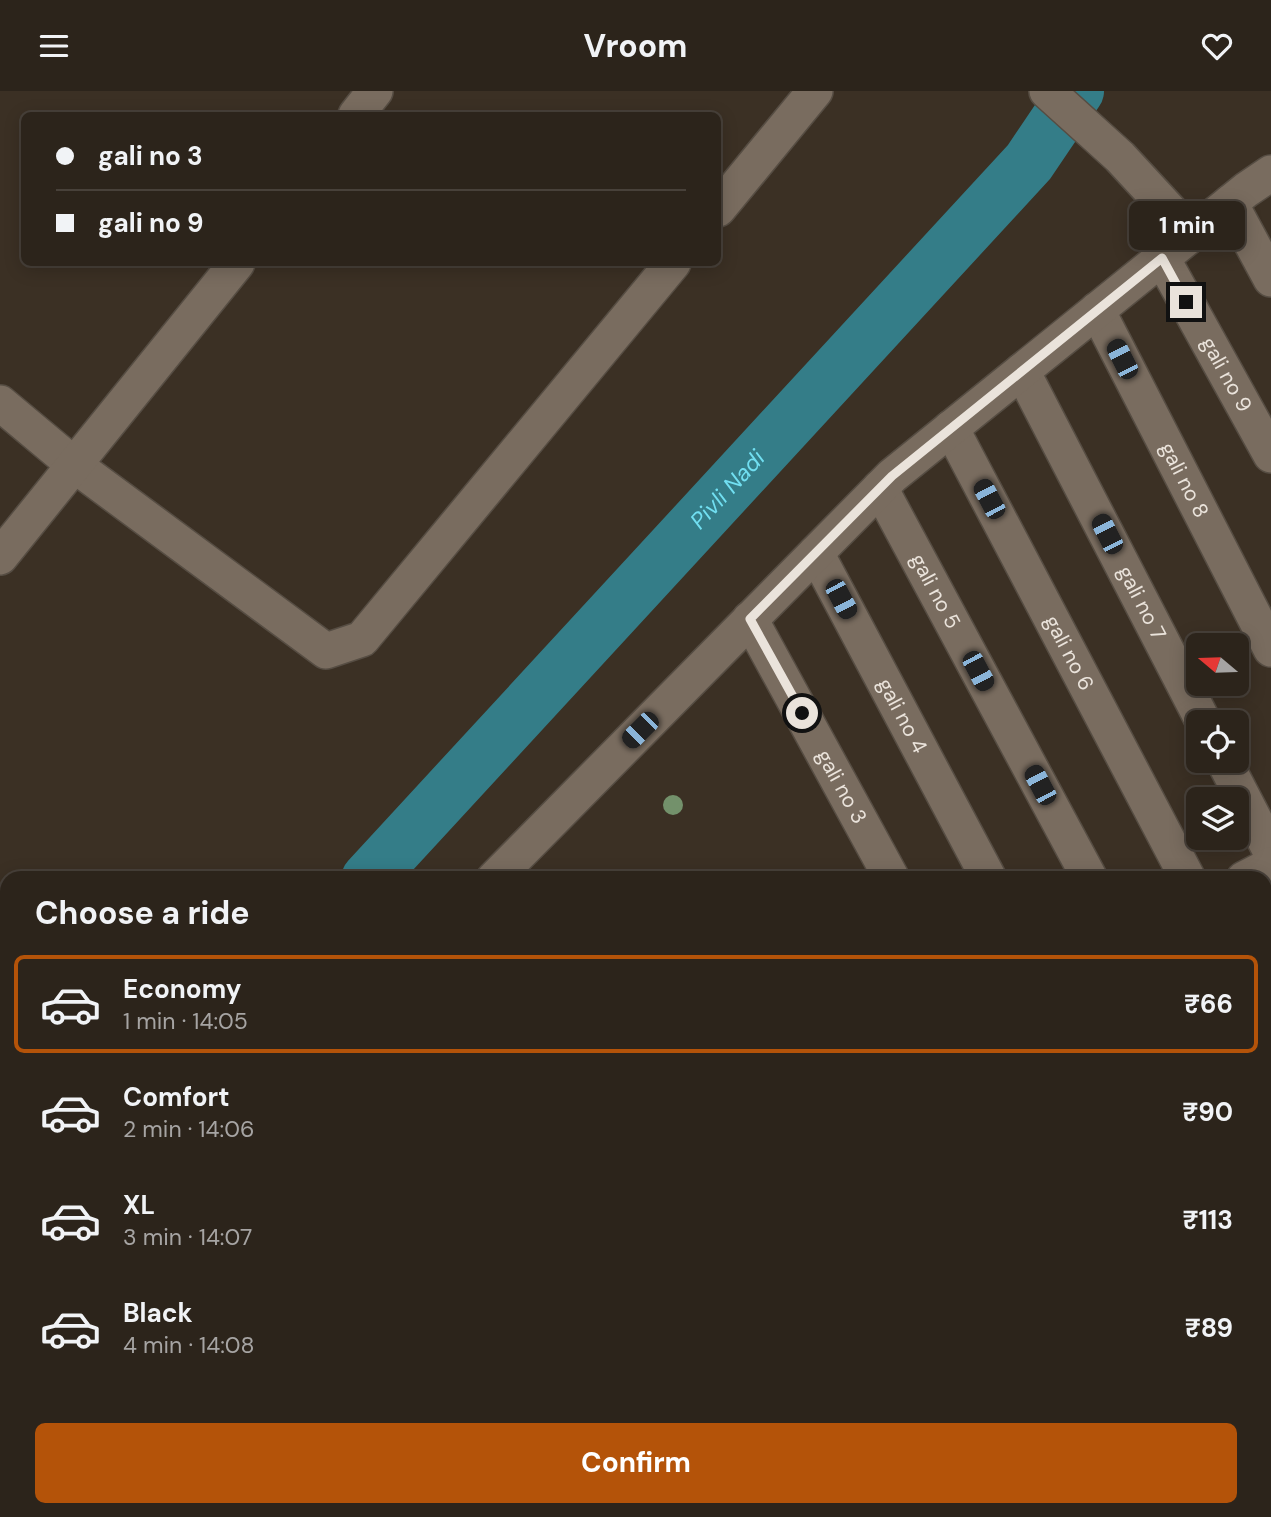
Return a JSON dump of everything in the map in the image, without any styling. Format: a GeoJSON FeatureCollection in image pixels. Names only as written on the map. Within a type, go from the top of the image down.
{"type":"FeatureCollection","features":[{"type":"Feature","properties":{"kind":"street"},"geometry":{"type":"LineString","coordinates":[[358,112],[375,91]]}},
{"type":"Feature","properties":{"kind":"street"},"geometry":{"type":"LineString","coordinates":[[721,205],[814,91]]}},
{"type":"Feature","properties":{"kind":"street"},"geometry":{"type":"LineString","coordinates":[[1047,91],[1120,157],[1191,234]]}},
{"type":"Feature","properties":{"kind":"street"},"geometry":{"type":"LineString","coordinates":[[502,871],[880,488],[1191,234],[1271,173]]}},
{"type":"Feature","properties":{"kind":"street"},"geometry":{"type":"LineString","coordinates":[[1230,203],[1271,279]]}},
{"type":"Feature","properties":{"kind":"street","name":"gali no 9"},"geometry":{"type":"LineString","coordinates":[[1162,258],[1271,455]]}},
{"type":"Feature","properties":{"kind":"street"},"geometry":{"type":"LineString","coordinates":[[0,557],[235,266]]}},
{"type":"Feature","properties":{"kind":"street"},"geometry":{"type":"LineString","coordinates":[[0,403],[74,464],[326,651],[362,639],[671,266]]}},
{"type":"Feature","properties":{"kind":"street","name":"gali no 8"},"geometry":{"type":"LineString","coordinates":[[1097,310],[1271,649]]}},
{"type":"Feature","properties":{"kind":"street","name":"gali no 7"},"geometry":{"type":"LineString","coordinates":[[1022,371],[1197,710]]}},
{"type":"Feature","properties":{"kind":"street","name":"gali no 6"},"geometry":{"type":"LineString","coordinates":[[951,428],[1184,871]]}},
{"type":"Feature","properties":{"kind":"street","name":"gali no 5"},"geometry":{"type":"LineString","coordinates":[[880,488],[1086,871]]}},
{"type":"Feature","properties":{"kind":"street","name":"gali no 4"},"geometry":{"type":"LineString","coordinates":[[816,553],[985,871]]}},
{"type":"Feature","properties":{"kind":"street","name":"gali no 3"},"geometry":{"type":"LineString","coordinates":[[750,619],[888,871]]}},
{"type":"Feature","properties":{"kind":"street"},"geometry":{"type":"LineString","coordinates":[[1230,773],[1271,852]]}},
{"type":"Feature","properties":{"kind":"waterway","name":"Pivli Nadi"},"geometry":{"type":"LineString","coordinates":[[375,871],[1029,162],[1077,91]]}},
{"type":"Feature","properties":{"kind":"route"},"geometry":{"type":"LineString","coordinates":[[802,713],[750,619],[892,476],[1162,258],[1186,302]]}}]}
